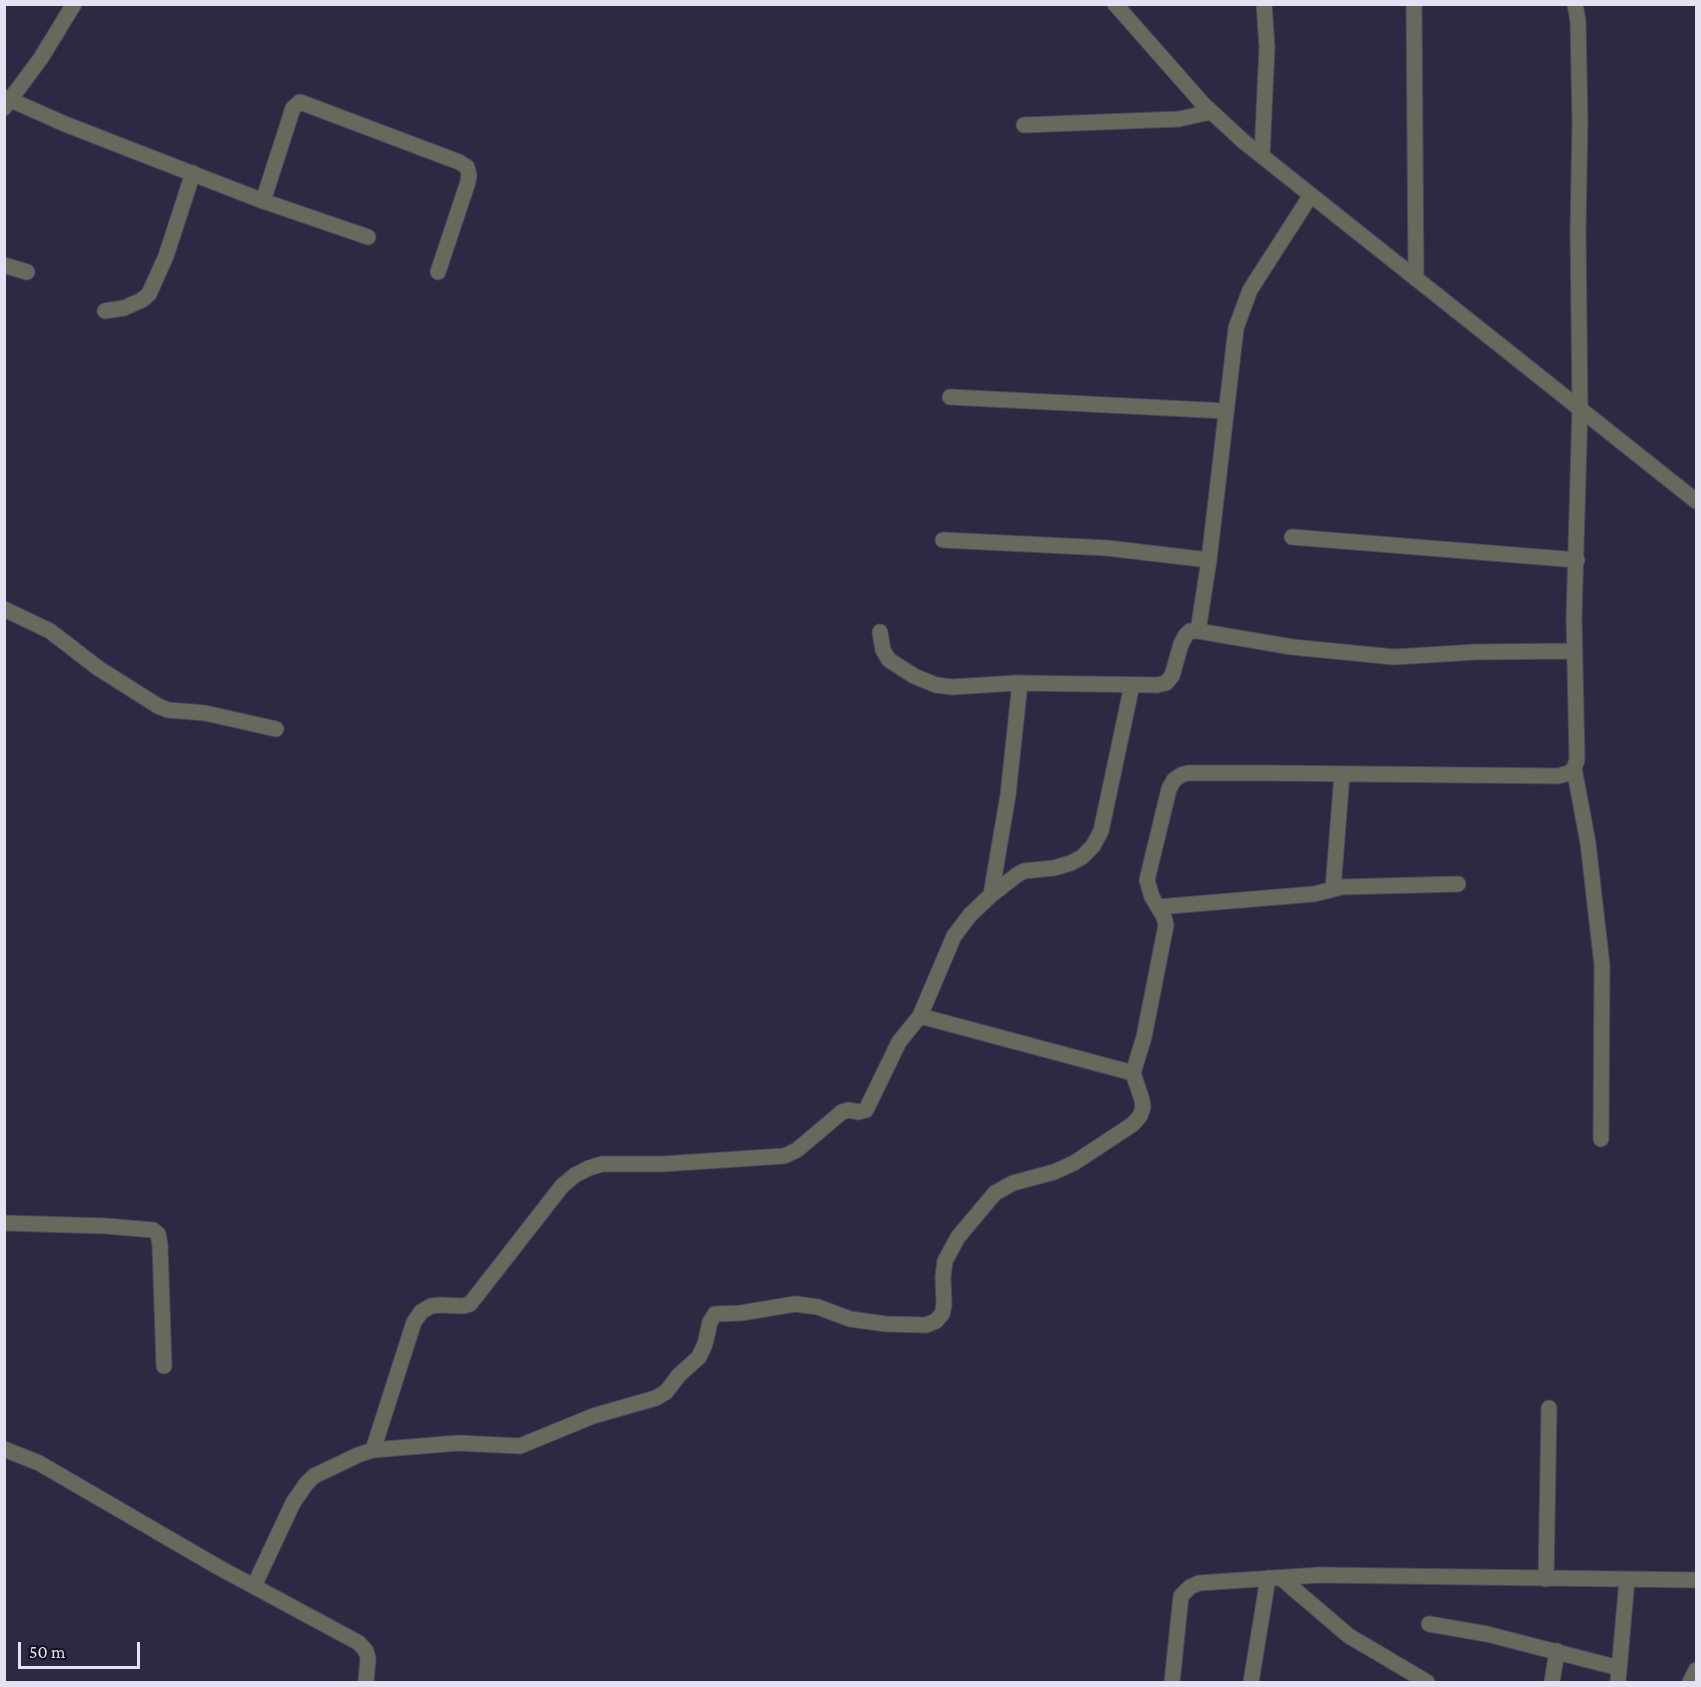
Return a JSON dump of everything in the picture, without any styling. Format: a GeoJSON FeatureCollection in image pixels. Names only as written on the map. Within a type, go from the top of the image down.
{"type":"FeatureCollection","features":[{"type":"Feature","properties":{"kind":"street"},"geometry":{"type":"LineString","coordinates":[[74,4],[41,58],[7,101],[263,201],[368,237]]}},
{"type":"Feature","properties":{"kind":"street"},"geometry":{"type":"LineString","coordinates":[[1115,4],[1156,53],[1211,111],[1262,156],[1696,501]]}},
{"type":"Feature","properties":{"kind":"street"},"geometry":{"type":"LineString","coordinates":[[1262,156],[1267,47],[1264,4]]}},
{"type":"Feature","properties":{"kind":"street"},"geometry":{"type":"LineString","coordinates":[[1414,4],[1416,279]]}},
{"type":"Feature","properties":{"kind":"street"},"geometry":{"type":"LineString","coordinates":[[1575,4],[1578,21],[1580,121],[1578,230],[1580,408],[1575,651],[1576,760],[1574,768],[1588,843],[1602,965],[1601,1139]]}},
{"type":"Feature","properties":{"kind":"street"},"geometry":{"type":"LineString","coordinates":[[263,201],[293,108],[300,102],[459,162],[467,167],[468,182],[438,272]]}},
{"type":"Feature","properties":{"kind":"street"},"geometry":{"type":"LineString","coordinates":[[1024,125],[1179,118],[1211,111]]}},
{"type":"Feature","properties":{"kind":"street"},"geometry":{"type":"LineString","coordinates":[[105,312],[124,308],[142,300],[149,294],[166,256],[193,173]]}},
{"type":"Feature","properties":{"kind":"street"},"geometry":{"type":"LineString","coordinates":[[1198,631],[1209,560],[1236,328],[1250,290],[1311,195]]}},
{"type":"Feature","properties":{"kind":"street"},"geometry":{"type":"LineString","coordinates":[[4,265],[27,272]]}},
{"type":"Feature","properties":{"kind":"street"},"geometry":{"type":"LineString","coordinates":[[950,398],[1226,411]]}},
{"type":"Feature","properties":{"kind":"street"},"geometry":{"type":"LineString","coordinates":[[1293,537],[1577,560]]}},
{"type":"Feature","properties":{"kind":"street"},"geometry":{"type":"LineString","coordinates":[[943,540],[1107,549],[1209,560]]}},
{"type":"Feature","properties":{"kind":"street"},"geometry":{"type":"LineString","coordinates":[[4,609],[50,631],[98,668],[158,706],[168,710],[205,713],[276,729]]}},
{"type":"Feature","properties":{"kind":"street"},"geometry":{"type":"LineString","coordinates":[[880,632],[883,650],[889,660],[914,676],[936,685],[952,687],[1020,683],[1132,685],[1166,683],[1172,676],[1181,644],[1190,631],[1292,647],[1394,657],[1476,652],[1575,651]]}},
{"type":"Feature","properties":{"kind":"street"},"geometry":{"type":"LineString","coordinates":[[991,895],[1008,795],[1020,683]]}},
{"type":"Feature","properties":{"kind":"street"},"geometry":{"type":"LineString","coordinates":[[373,1450],[414,1322],[421,1312],[431,1306],[470,1304],[562,1186],[575,1175],[602,1164],[662,1164],[784,1156],[797,1150],[842,1112],[866,1110],[899,1042],[920,1016],[954,936],[970,915],[991,895],[1024,871],[1054,868],[1071,863],[1082,857],[1093,846],[1101,831],[1132,685]]}},
{"type":"Feature","properties":{"kind":"street"},"geometry":{"type":"LineString","coordinates":[[254,1586],[293,1503],[314,1476],[373,1450],[458,1443],[520,1446],[593,1416],[656,1398],[666,1392],[679,1375],[699,1357],[711,1317],[720,1313],[741,1313],[795,1304],[818,1307],[850,1319],[926,1325],[936,1321],[942,1314],[944,1305],[945,1261],[958,1237],[995,1193],[1003,1187],[1065,1168],[1133,1124],[1140,1116],[1143,1107],[1133,1073],[1144,1037],[1166,925],[1152,897],[1147,880],[1169,789],[1174,780],[1188,773],[1558,776],[1569,773],[1574,768]]}},
{"type":"Feature","properties":{"kind":"street"},"geometry":{"type":"LineString","coordinates":[[1333,889],[1342,774]]}},
{"type":"Feature","properties":{"kind":"street"},"geometry":{"type":"LineString","coordinates":[[1158,907],[1314,894],[1342,887],[1458,884]]}},
{"type":"Feature","properties":{"kind":"street"},"geometry":{"type":"LineString","coordinates":[[920,1016],[1133,1073]]}},
{"type":"Feature","properties":{"kind":"street"},"geometry":{"type":"LineString","coordinates":[[4,1223],[106,1226],[153,1230],[158,1234],[164,1366]]}},
{"type":"Feature","properties":{"kind":"street"},"geometry":{"type":"LineString","coordinates":[[1546,1579],[1549,1408]]}},
{"type":"Feature","properties":{"kind":"street"},"geometry":{"type":"LineString","coordinates":[[4,1449],[39,1463],[359,1643],[366,1651],[368,1658],[366,1683]]}},
{"type":"Feature","properties":{"kind":"street"},"geometry":{"type":"LineString","coordinates":[[1172,1683],[1181,1596],[1190,1587],[1199,1583],[1319,1575],[1696,1580]]}},
{"type":"Feature","properties":{"kind":"street"},"geometry":{"type":"LineString","coordinates":[[1251,1683],[1274,1578]]}},
{"type":"Feature","properties":{"kind":"street"},"geometry":{"type":"LineString","coordinates":[[1274,1578],[1349,1636],[1427,1683]]}},
{"type":"Feature","properties":{"kind":"street"},"geometry":{"type":"LineString","coordinates":[[1429,1624],[1487,1634],[1557,1651],[1619,1675],[1627,1580]]}},
{"type":"Feature","properties":{"kind":"street"},"geometry":{"type":"LineString","coordinates":[[1552,1683],[1557,1651]]}},
{"type":"Feature","properties":{"kind":"street"},"geometry":{"type":"LineString","coordinates":[[1690,1683],[1696,1670]]}}]}
